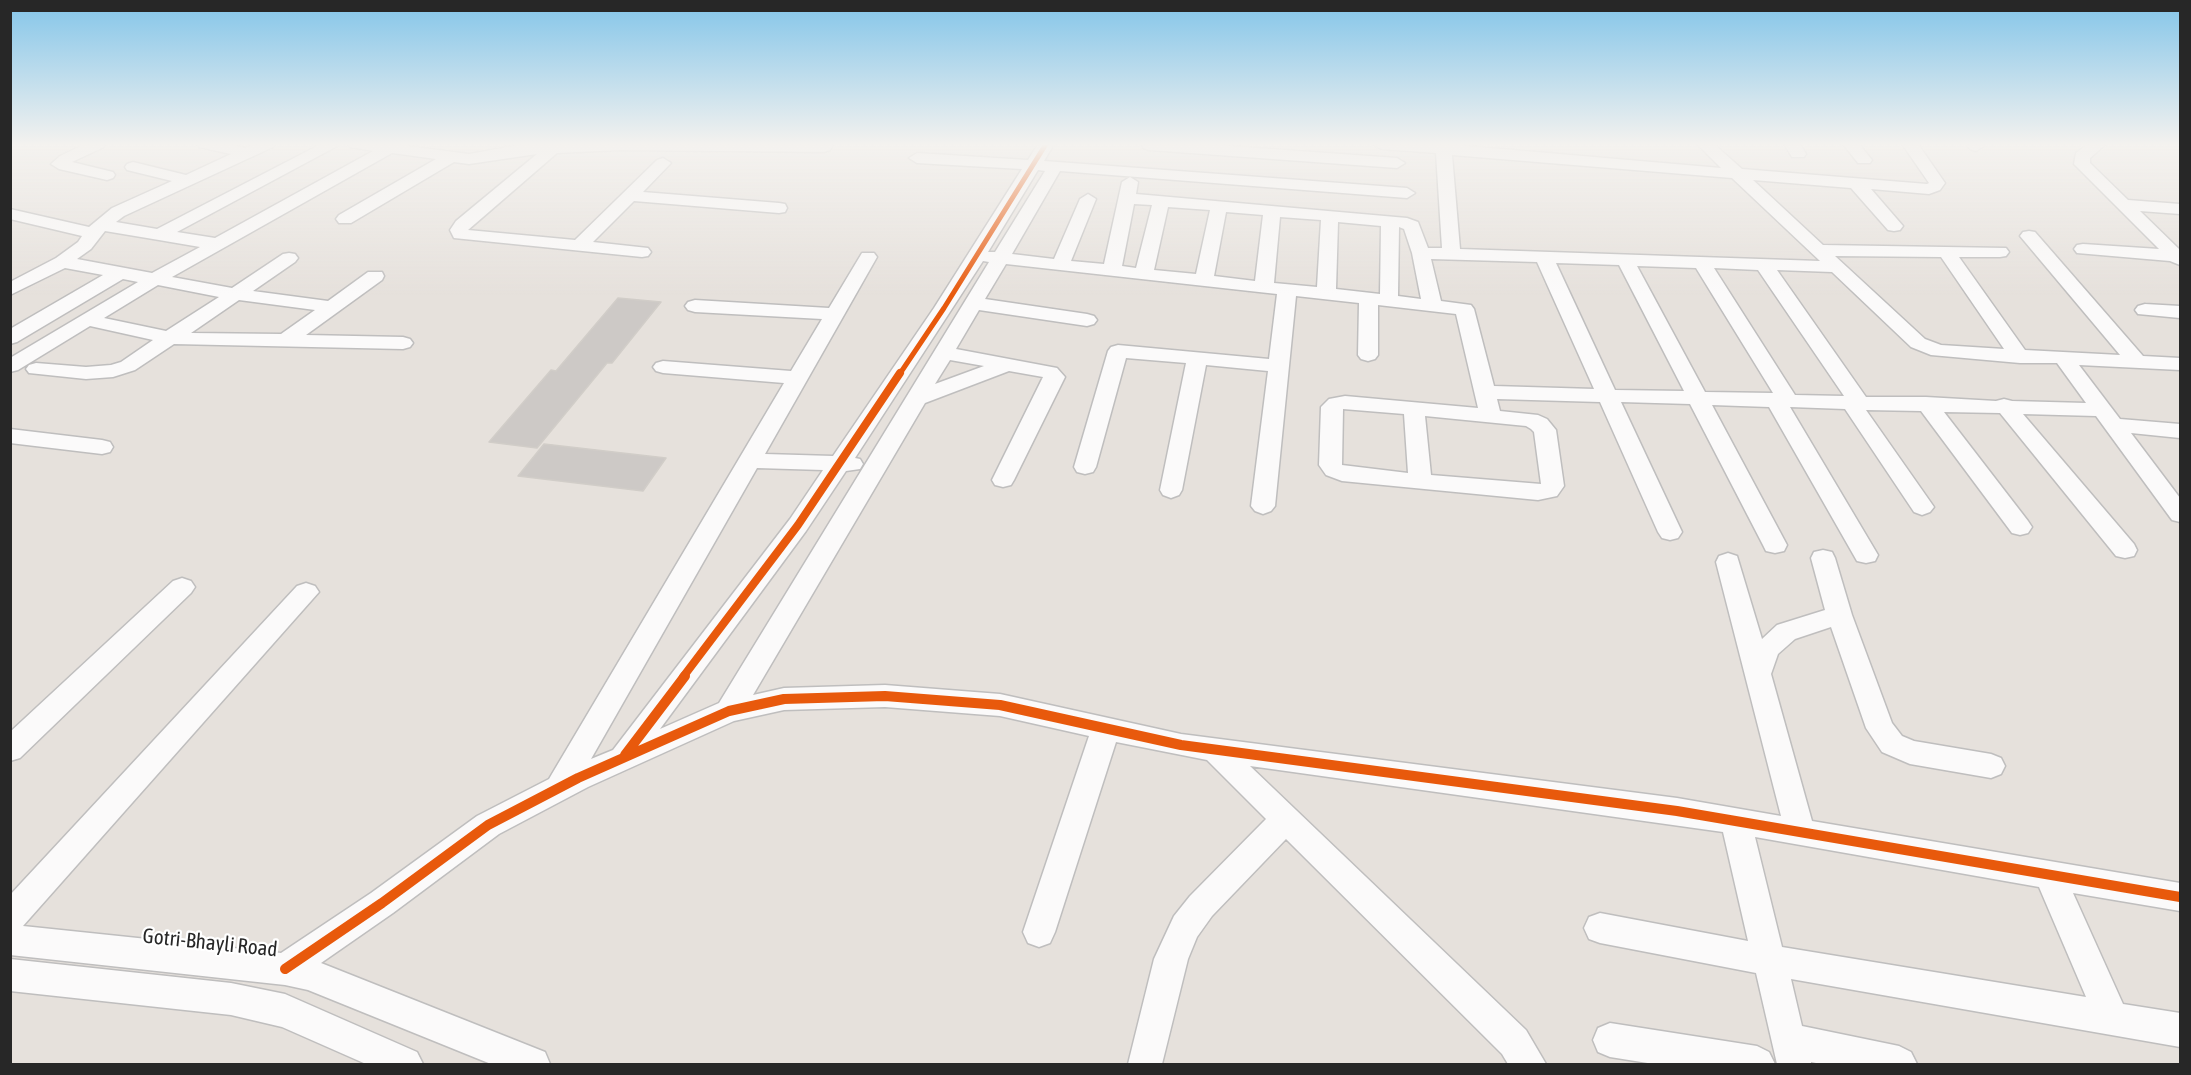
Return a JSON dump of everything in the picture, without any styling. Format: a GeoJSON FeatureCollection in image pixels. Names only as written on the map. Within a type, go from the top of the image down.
{"type":"FeatureCollection","features":[{"type":"Feature","properties":{"kind":"street"},"geometry":{"type":"LineString","coordinates":[[10,290],[62,262],[85,245],[96,229],[118,212],[157,194]]}},
{"type":"Feature","properties":{"kind":"street"},"geometry":{"type":"LineString","coordinates":[[159,235],[237,194]]}},
{"type":"Feature","properties":{"kind":"street"},"geometry":{"type":"LineString","coordinates":[[11,366],[155,279],[307,194]]}},
{"type":"Feature","properties":{"kind":"street"},"geometry":{"type":"LineString","coordinates":[[345,219],[387,194]]}},
{"type":"Feature","properties":{"kind":"street"},"geometry":{"type":"LineString","coordinates":[[500,194],[459,230],[460,234],[642,252]]}},
{"type":"Feature","properties":{"kind":"street"},"geometry":{"type":"LineString","coordinates":[[623,758],[798,525],[978,255],[1024,194]]}},
{"type":"Feature","properties":{"kind":"street"},"geometry":{"type":"LineString","coordinates":[[729,711],[945,353],[972,303],[1002,258],[1032,194]]}},
{"type":"Feature","properties":{"kind":"street"},"geometry":{"type":"LineString","coordinates":[[1112,270],[1128,194]]}},
{"type":"Feature","properties":{"kind":"street"},"geometry":{"type":"LineString","coordinates":[[1317,194],[1321,216],[1326,294]]}},
{"type":"Feature","properties":{"kind":"street"},"geometry":{"type":"LineString","coordinates":[[1447,194],[1451,254]]}},
{"type":"Feature","properties":{"kind":"street"},"geometry":{"type":"LineString","coordinates":[[1760,194],[1918,343],[1938,351],[2181,364]]}},
{"type":"Feature","properties":{"kind":"street"},"geometry":{"type":"LineString","coordinates":[[1866,194],[1894,226]]}},
{"type":"Feature","properties":{"kind":"street"},"geometry":{"type":"LineString","coordinates":[[2114,194],[2179,257]]}},
{"type":"Feature","properties":{"kind":"street"},"geometry":{"type":"LineString","coordinates":[[579,246],[630,196],[779,208]]}},
{"type":"Feature","properties":{"kind":"street"},"geometry":{"type":"LineString","coordinates":[[1127,198],[1390,221],[1412,226],[1421,253],[1432,305]]}},
{"type":"Feature","properties":{"kind":"street"},"geometry":{"type":"LineString","coordinates":[[1060,264],[1088,200]]}},
{"type":"Feature","properties":{"kind":"street"},"geometry":{"type":"LineString","coordinates":[[1144,274],[1161,201]]}},
{"type":"Feature","properties":{"kind":"street"},"geometry":{"type":"LineString","coordinates":[[2126,205],[2181,209]]}},
{"type":"Feature","properties":{"kind":"street"},"geometry":{"type":"LineString","coordinates":[[1204,280],[1219,207]]}},
{"type":"Feature","properties":{"kind":"street"},"geometry":{"type":"LineString","coordinates":[[1264,287],[1272,211]]}},
{"type":"Feature","properties":{"kind":"street"},"geometry":{"type":"LineString","coordinates":[[13,217],[217,244]]}},
{"type":"Feature","properties":{"kind":"street"},"geometry":{"type":"LineString","coordinates":[[1368,355],[1390,221]]}},
{"type":"Feature","properties":{"kind":"street"},"geometry":{"type":"LineString","coordinates":[[2029,236],[2137,362]]}},
{"type":"Feature","properties":{"kind":"street"},"geometry":{"type":"LineString","coordinates":[[2083,249],[2179,257]]}},
{"type":"Feature","properties":{"kind":"street"},"geometry":{"type":"LineString","coordinates":[[1820,250],[2000,252]]}},
{"type":"Feature","properties":{"kind":"street"},"geometry":{"type":"LineString","coordinates":[[1946,251],[2020,357]]}},
{"type":"Feature","properties":{"kind":"street"},"geometry":{"type":"LineString","coordinates":[[1421,253],[1839,267]]}},
{"type":"Feature","properties":{"kind":"street"},"geometry":{"type":"LineString","coordinates":[[978,255],[1464,309],[1491,416]]}},
{"type":"Feature","properties":{"kind":"street"},"geometry":{"type":"LineString","coordinates":[[560,787],[868,257]]}},
{"type":"Feature","properties":{"kind":"street"},"geometry":{"type":"LineString","coordinates":[[1544,257],[1670,532]]}},
{"type":"Feature","properties":{"kind":"street"},"geometry":{"type":"LineString","coordinates":[[36,369],[86,373],[113,371],[128,366],[288,258]]}},
{"type":"Feature","properties":{"kind":"street"},"geometry":{"type":"LineString","coordinates":[[1625,260],[1775,545]]}},
{"type":"Feature","properties":{"kind":"street"},"geometry":{"type":"LineString","coordinates":[[62,262],[235,294],[332,307]]}},
{"type":"Feature","properties":{"kind":"street"},"geometry":{"type":"LineString","coordinates":[[1702,263],[1781,399],[1866,555]]}},
{"type":"Feature","properties":{"kind":"street"},"geometry":{"type":"LineString","coordinates":[[1765,266],[1922,507]]}},
{"type":"Feature","properties":{"kind":"street"},"geometry":{"type":"LineString","coordinates":[[10,338],[120,273]]}},
{"type":"Feature","properties":{"kind":"street"},"geometry":{"type":"LineString","coordinates":[[285,340],[375,276]]}},
{"type":"Feature","properties":{"kind":"street"},"geometry":{"type":"LineString","coordinates":[[1263,506],[1287,289]]}},
{"type":"Feature","properties":{"kind":"street"},"geometry":{"type":"LineString","coordinates":[[972,303],[1087,320]]}},
{"type":"Feature","properties":{"kind":"street"},"geometry":{"type":"LineString","coordinates":[[695,306],[835,314]]}},
{"type":"Feature","properties":{"kind":"street"},"geometry":{"type":"LineString","coordinates":[[2145,310],[2181,312]]}},
{"type":"Feature","properties":{"kind":"street"},"geometry":{"type":"LineString","coordinates":[[87,320],[169,338],[403,343]]}},
{"type":"Feature","properties":{"kind":"street"},"geometry":{"type":"LineString","coordinates":[[1085,467],[1118,351],[1278,366]]}},
{"type":"Feature","properties":{"kind":"street"},"geometry":{"type":"LineString","coordinates":[[945,353],[1050,372],[1055,377],[1003,480]]}},
{"type":"Feature","properties":{"kind":"street"},"geometry":{"type":"LineString","coordinates":[[2064,359],[2181,514]]}},
{"type":"Feature","properties":{"kind":"street"},"geometry":{"type":"LineString","coordinates":[[1171,490],[1197,360]]}},
{"type":"Feature","properties":{"kind":"street"},"geometry":{"type":"LineString","coordinates":[[918,398],[1008,364]]}},
{"type":"Feature","properties":{"kind":"street"},"geometry":{"type":"LineString","coordinates":[[663,367],[798,378]]}},
{"type":"Feature","properties":{"kind":"street"},"geometry":{"type":"LineString","coordinates":[[1485,392],[2004,405],[2106,417],[2181,431]]}},
{"type":"Feature","properties":{"kind":"street"},"geometry":{"type":"LineString","coordinates":[[1336,403],[1491,416],[1530,420],[1545,430],[1553,486],[1549,491],[1342,474],[1330,465],[1332,407],[1336,403]]}},
{"type":"Feature","properties":{"kind":"street"},"geometry":{"type":"LineString","coordinates":[[1926,403],[2020,528]]}},
{"type":"Feature","properties":{"kind":"street"},"geometry":{"type":"LineString","coordinates":[[2004,405],[2125,550]]}},
{"type":"Feature","properties":{"kind":"street"},"geometry":{"type":"LineString","coordinates":[[1414,409],[1420,480]]}},
{"type":"Feature","properties":{"kind":"street"},"geometry":{"type":"LineString","coordinates":[[10,436],[102,447]]}},
{"type":"Feature","properties":{"kind":"street"},"geometry":{"type":"LineString","coordinates":[[750,461],[878,465]]}},
{"type":"Feature","properties":{"kind":"street"},"geometry":{"type":"LineString","coordinates":[[2155,481],[2181,484]]}},
{"type":"Feature","properties":{"kind":"street"},"geometry":{"type":"LineString","coordinates":[[1823,558],[1839,615],[1880,728],[1892,744],[1910,752],[1991,766]]}},
{"type":"Feature","properties":{"kind":"street"},"geometry":{"type":"LineString","coordinates":[[1728,561],[1800,832]]}},
{"type":"Feature","properties":{"kind":"street"},"geometry":{"type":"LineString","coordinates":[[10,750],[182,587]]}},
{"type":"Feature","properties":{"kind":"street"},"geometry":{"type":"LineString","coordinates":[[10,918],[306,592]]}},
{"type":"Feature","properties":{"kind":"street"},"geometry":{"type":"LineString","coordinates":[[1758,674],[1767,649],[1786,632],[1839,615]]}},
{"type":"Feature","properties":{"kind":"street"},"geometry":{"type":"LineString","coordinates":[[285,969],[382,903],[488,825],[560,787],[729,711],[784,699],[885,696],[1000,705],[1181,745],[1665,810],[2181,897]]}},
{"type":"Feature","properties":{"kind":"street"},"geometry":{"type":"LineString","coordinates":[[1039,932],[1106,728]]}},
{"type":"Feature","properties":{"kind":"street"},"geometry":{"type":"LineString","coordinates":[[1214,749],[1515,1042],[1528,1065]]}},
{"type":"Feature","properties":{"kind":"street"},"geometry":{"type":"LineString","coordinates":[[1145,1065],[1171,959],[1185,927],[1201,906],[1285,819]]}},
{"type":"Feature","properties":{"kind":"street"},"geometry":{"type":"LineString","coordinates":[[1736,821],[1791,1052],[1899,1065]]}},
{"type":"Feature","properties":{"kind":"street"},"geometry":{"type":"LineString","coordinates":[[2050,876],[2112,1018]]}},
{"type":"Feature","properties":{"kind":"street"},"geometry":{"type":"LineString","coordinates":[[1600,928],[1768,960],[2181,1030]]}},
{"type":"Feature","properties":{"kind":"street","name":"Gotri-Bhayli Road"},"geometry":{"type":"LineString","coordinates":[[10,940],[285,969],[335,983],[533,1065]]}},
{"type":"Feature","properties":{"kind":"street"},"geometry":{"type":"LineString","coordinates":[[10,975],[231,999],[255,1004],[285,1011],[405,1065]]}},
{"type":"Feature","properties":{"kind":"street"},"geometry":{"type":"LineString","coordinates":[[1610,1040],[1757,1065]]}},
{"type":"Feature","properties":{"kind":"building"},"geometry":{"type":"Polygon","coordinates":[[[618,298],[661,302],[612,363],[607,363],[537,448],[489,442],[551,370],[556,371],[618,298]]]}},
{"type":"Feature","properties":{"kind":"building"},"geometry":{"type":"Polygon","coordinates":[[[544,444],[666,458],[643,491],[518,476],[544,444]]]}},
{"type":"Feature","properties":{"kind":"cycle path"},"geometry":{"type":"LineString","coordinates":[[625,755],[798,525],[944,308],[1015,194]]}},
{"type":"Feature","properties":{"kind":"cycle path"},"geometry":{"type":"LineString","coordinates":[[285,969],[382,903],[488,825],[578,778],[729,711],[784,699],[885,696],[1000,705],[1181,745],[1677,811],[2180,897]]}}]}
